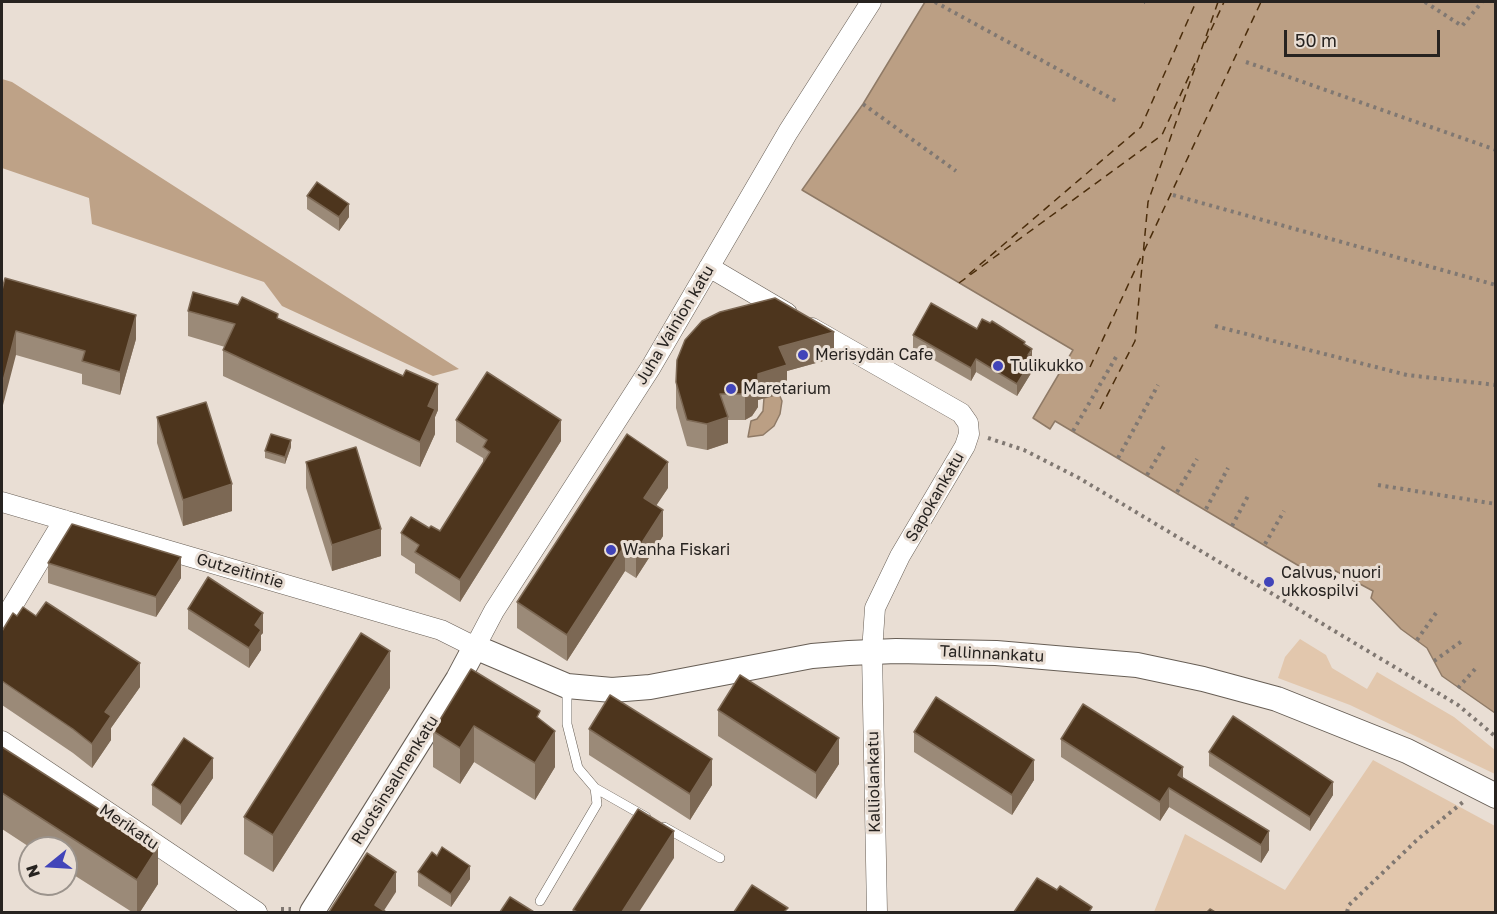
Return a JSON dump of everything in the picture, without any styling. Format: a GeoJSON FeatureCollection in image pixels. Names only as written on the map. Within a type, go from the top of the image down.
{"type":"FeatureCollection","features":[{"type":"Feature","properties":{"kind":"street","name":"Juha Vainion katu"},"geometry":{"type":"LineString","coordinates":[[475,647],[494,612],[651,367],[788,132],[871,2]]}},
{"type":"Feature","properties":{"kind":"street","name":"Sapokankatu"},"geometry":{"type":"LineString","coordinates":[[709,267],[898,378],[961,412],[969,423],[969,434],[964,446],[900,556],[875,608],[872,652]]}},
{"type":"Feature","properties":{"kind":"street","name":"Gutzeitintie"},"geometry":{"type":"LineString","coordinates":[[2,502],[441,630],[475,647]]}},
{"type":"Feature","properties":{"kind":"street"},"geometry":{"type":"LineString","coordinates":[[2,623],[64,520]]}},
{"type":"Feature","properties":{"kind":"street","name":"Tallinnankatu"},"geometry":{"type":"LineString","coordinates":[[475,647],[567,686],[612,690],[650,687],[812,656],[872,652],[996,653],[1137,665],[1203,679],[1277,699],[1407,751],[1488,793]]}},
{"type":"Feature","properties":{"kind":"street","name":"Ruotsinsalmenkatu"},"geometry":{"type":"LineString","coordinates":[[312,912],[458,679],[475,647]]}},
{"type":"Feature","properties":{"kind":"street","name":"Kalliolankatu"},"geometry":{"type":"LineString","coordinates":[[872,652],[877,912]]}},
{"type":"Feature","properties":{"kind":"street","name":"Merikatu"},"geometry":{"type":"LineString","coordinates":[[2,741],[257,912]]}},
{"type":"Feature","properties":{"kind":"lane"},"geometry":{"type":"LineString","coordinates":[[567,686],[567,724],[578,768],[595,788],[720,858]]}},
{"type":"Feature","properties":{"kind":"lane"},"geometry":{"type":"LineString","coordinates":[[540,900],[597,804],[595,788]]}},
{"type":"Feature","properties":{"kind":"path"},"geometry":{"type":"LineString","coordinates":[[935,2],[1116,101]]}},
{"type":"Feature","properties":{"kind":"path"},"geometry":{"type":"LineString","coordinates":[[1425,2],[1462,27],[1482,2]]}},
{"type":"Feature","properties":{"kind":"path"},"geometry":{"type":"LineString","coordinates":[[1246,62],[1496,150]]}},
{"type":"Feature","properties":{"kind":"path"},"geometry":{"type":"LineString","coordinates":[[863,105],[956,171]]}},
{"type":"Feature","properties":{"kind":"path"},"geometry":{"type":"LineString","coordinates":[[1173,195],[1496,285]]}},
{"type":"Feature","properties":{"kind":"path"},"geometry":{"type":"LineString","coordinates":[[1215,326],[1407,375],[1496,385]]}},
{"type":"Feature","properties":{"kind":"path"},"geometry":{"type":"LineString","coordinates":[[1073,431],[1116,357]]}},
{"type":"Feature","properties":{"kind":"path"},"geometry":{"type":"LineString","coordinates":[[1118,458],[1158,385]]}},
{"type":"Feature","properties":{"kind":"path"},"geometry":{"type":"LineString","coordinates":[[969,434],[1024,450],[1079,478],[1458,705],[1496,737]]}},
{"type":"Feature","properties":{"kind":"path"},"geometry":{"type":"LineString","coordinates":[[1147,475],[1166,443]]}},
{"type":"Feature","properties":{"kind":"path"},"geometry":{"type":"LineString","coordinates":[[1178,492],[1197,459]]}},
{"type":"Feature","properties":{"kind":"path"},"geometry":{"type":"LineString","coordinates":[[1206,509],[1228,468]]}},
{"type":"Feature","properties":{"kind":"path"},"geometry":{"type":"LineString","coordinates":[[1378,485],[1496,504]]}},
{"type":"Feature","properties":{"kind":"path"},"geometry":{"type":"LineString","coordinates":[[1232,526],[1249,494]]}},
{"type":"Feature","properties":{"kind":"path"},"geometry":{"type":"LineString","coordinates":[[1265,544],[1284,510]]}},
{"type":"Feature","properties":{"kind":"path"},"geometry":{"type":"LineString","coordinates":[[1417,640],[1436,613]]}},
{"type":"Feature","properties":{"kind":"path"},"geometry":{"type":"LineString","coordinates":[[1434,661],[1462,641]]}},
{"type":"Feature","properties":{"kind":"path"},"geometry":{"type":"LineString","coordinates":[[1458,688],[1476,668]]}},
{"type":"Feature","properties":{"kind":"path"},"geometry":{"type":"LineString","coordinates":[[1347,912],[1349,905],[1418,839],[1488,793]]}},
{"type":"Feature","properties":{"kind":"shaded area"},"geometry":{"type":"Polygon","coordinates":[[[925,2],[1495,2],[1495,713],[1442,676],[1427,648],[1401,629],[1371,598],[1373,591],[1330,568],[1321,579],[1055,421],[1050,429],[1033,418],[1073,350],[802,190],[863,104],[925,2]]]}},
{"type":"Feature","properties":{"kind":"shaded area"},"geometry":{"type":"Polygon","coordinates":[[[2,79],[12,82],[459,369],[433,376],[282,306],[264,282],[92,224],[89,198],[2,168],[2,79]]]}},
{"type":"Feature","properties":{"kind":"shaded area"},"geometry":{"type":"Polygon","coordinates":[[[779,394],[782,401],[780,414],[774,426],[763,435],[748,437],[751,421],[757,419],[763,411],[764,398],[779,394]]]}},
{"type":"Feature","properties":{"kind":"shaded area"},"geometry":{"type":"Polygon","coordinates":[[[1300,639],[1326,655],[1332,668],[1367,689],[1377,672],[1454,717],[1495,750],[1495,774],[1350,705],[1278,678],[1285,657],[1300,639]]]}},
{"type":"Feature","properties":{"kind":"shaded area"},"geometry":{"type":"Polygon","coordinates":[[[1373,760],[1495,826],[1495,912],[1154,912],[1185,834],[1285,890],[1373,760]]]}},
{"type":"Feature","properties":{"kind":"building"},"geometry":{"type":"Polygon","coordinates":[[[317,182],[349,204],[339,217],[307,196],[317,182]]]}},
{"type":"Feature","properties":{"kind":"building"},"geometry":{"type":"Polygon","coordinates":[[[5,278],[136,315],[120,372],[82,361],[85,351],[16,331],[2,385],[2,290],[5,278]]]}},
{"type":"Feature","properties":{"kind":"building"},"geometry":{"type":"Polygon","coordinates":[[[193,292],[238,305],[242,297],[278,314],[277,318],[403,376],[406,370],[438,384],[428,406],[435,409],[420,442],[223,350],[235,324],[188,311],[193,292]]]}},
{"type":"Feature","properties":{"kind":"building","name":"Maretarium"},"geometry":{"type":"Polygon","coordinates":[[[775,298],[834,332],[779,347],[787,365],[758,374],[758,381],[752,390],[745,394],[720,394],[728,417],[707,424],[687,420],[676,382],[677,360],[685,340],[702,321],[720,312],[775,298]]]}},
{"type":"Feature","properties":{"kind":"building"},"geometry":{"type":"Polygon","coordinates":[[[931,303],[977,329],[982,319],[990,323],[992,321],[1025,342],[1024,344],[1032,349],[1028,355],[1033,358],[1017,384],[976,359],[971,368],[913,335],[931,303]]]}},
{"type":"Feature","properties":{"kind":"building"},"geometry":{"type":"Polygon","coordinates":[[[487,372],[561,420],[460,580],[415,552],[419,545],[401,533],[411,517],[429,528],[431,526],[440,531],[490,452],[483,447],[487,440],[456,420],[487,372]]]}},
{"type":"Feature","properties":{"kind":"building"},"geometry":{"type":"Polygon","coordinates":[[[206,402],[232,484],[183,500],[157,417],[206,402]]]}},
{"type":"Feature","properties":{"kind":"building"},"geometry":{"type":"Polygon","coordinates":[[[271,434],[291,440],[285,457],[265,451],[271,434]]]}},
{"type":"Feature","properties":{"kind":"building","name":"Wanha Fiskari"},"geometry":{"type":"Polygon","coordinates":[[[627,434],[668,462],[644,498],[663,510],[636,552],[625,545],[567,635],[517,602],[627,434]]]}},
{"type":"Feature","properties":{"kind":"building"},"geometry":{"type":"Polygon","coordinates":[[[356,447],[381,529],[332,545],[306,462],[356,447]]]}},
{"type":"Feature","properties":{"kind":"building"},"geometry":{"type":"Polygon","coordinates":[[[72,524],[181,557],[156,597],[48,563],[72,524]]]}},
{"type":"Feature","properties":{"kind":"building"},"geometry":{"type":"Polygon","coordinates":[[[208,577],[263,613],[255,625],[261,630],[249,648],[188,609],[208,577]]]}},
{"type":"Feature","properties":{"kind":"building"},"geometry":{"type":"Polygon","coordinates":[[[46,602],[140,663],[105,712],[111,716],[92,744],[2,681],[2,631],[13,613],[17,616],[23,607],[36,616],[46,602]]]}},
{"type":"Feature","properties":{"kind":"building"},"geometry":{"type":"Polygon","coordinates":[[[361,633],[390,651],[273,835],[244,817],[361,633]]]}},
{"type":"Feature","properties":{"kind":"building"},"geometry":{"type":"Polygon","coordinates":[[[471,669],[540,711],[537,717],[555,731],[535,763],[474,726],[460,748],[433,731],[471,669]]]}},
{"type":"Feature","properties":{"kind":"building"},"geometry":{"type":"Polygon","coordinates":[[[740,675],[839,738],[816,773],[718,710],[740,675]]]}},
{"type":"Feature","properties":{"kind":"building"},"geometry":{"type":"Polygon","coordinates":[[[610,695],[712,759],[690,794],[589,729],[610,695]]]}},
{"type":"Feature","properties":{"kind":"building"},"geometry":{"type":"Polygon","coordinates":[[[936,697],[1034,760],[1012,795],[914,732],[936,697]]]}},
{"type":"Feature","properties":{"kind":"building"},"geometry":{"type":"Polygon","coordinates":[[[1083,704],[1183,767],[1178,775],[1269,831],[1261,845],[1169,788],[1160,802],[1061,739],[1083,704]]]}},
{"type":"Feature","properties":{"kind":"building"},"geometry":{"type":"Polygon","coordinates":[[[1233,716],[1333,782],[1310,817],[1209,752],[1233,716]]]}},
{"type":"Feature","properties":{"kind":"building"},"geometry":{"type":"Polygon","coordinates":[[[184,738],[213,758],[181,805],[152,785],[184,738]]]}},
{"type":"Feature","properties":{"kind":"building"},"geometry":{"type":"Polygon","coordinates":[[[2,747],[158,847],[137,880],[78,842],[78,836],[69,836],[2,793],[2,747]]]}},
{"type":"Feature","properties":{"kind":"building"},"geometry":{"type":"Polygon","coordinates":[[[638,809],[674,831],[622,912],[577,912],[573,910],[638,809]]]}},
{"type":"Feature","properties":{"kind":"building"},"geometry":{"type":"Polygon","coordinates":[[[442,847],[470,866],[451,894],[418,872],[432,852],[437,856],[442,847]]]}},
{"type":"Feature","properties":{"kind":"building"},"geometry":{"type":"Polygon","coordinates":[[[367,853],[396,872],[375,905],[386,912],[329,912],[367,853]]]}},
{"type":"Feature","properties":{"kind":"building"},"geometry":{"type":"Polygon","coordinates":[[[1037,878],[1057,890],[1060,886],[1092,907],[1089,912],[1014,912],[1037,878]]]}},
{"type":"Feature","properties":{"kind":"building"},"geometry":{"type":"Polygon","coordinates":[[[752,885],[788,908],[784,912],[734,912],[752,885]]]}},
{"type":"Feature","properties":{"kind":"building"},"geometry":{"type":"Polygon","coordinates":[[[510,897],[534,912],[500,912],[510,897]]]}},
{"type":"Feature","properties":{"kind":"ferry route"},"geometry":{"type":"LineString","coordinates":[[969,274],[1141,127],[1196,2]]}},
{"type":"Feature","properties":{"kind":"ferry route"},"geometry":{"type":"LineString","coordinates":[[1100,409],[1135,341],[1148,202],[1218,2]]}},
{"type":"Feature","properties":{"kind":"ferry route"},"geometry":{"type":"LineString","coordinates":[[1205,43],[1224,2]]}},
{"type":"Feature","properties":{"kind":"ferry route"},"geometry":{"type":"LineString","coordinates":[[1144,251],[1261,2]]}},
{"type":"Feature","properties":{"kind":"ferry route"},"geometry":{"type":"LineString","coordinates":[[959,283],[1162,135],[1196,61]]}},
{"type":"Feature","properties":{"kind":"ferry route"},"geometry":{"type":"LineString","coordinates":[[1090,367],[1142,255]]}},
{"type":"Feature","properties":{"kind":"place","name":"Merisydän Cafe"},"geometry":{"type":"Point","coordinates":[803,355]}},
{"type":"Feature","properties":{"kind":"place","name":"Tulikukko"},"geometry":{"type":"Point","coordinates":[998,366]}},
{"type":"Feature","properties":{"kind":"place","name":"Maretarium"},"geometry":{"type":"Point","coordinates":[731,389]}},
{"type":"Feature","properties":{"kind":"place","name":"Wanha Fiskari"},"geometry":{"type":"Point","coordinates":[611,550]}},
{"type":"Feature","properties":{"kind":"place","name":"Calvus, nuori ukkospilvi"},"geometry":{"type":"Point","coordinates":[1269,582]}}]}
